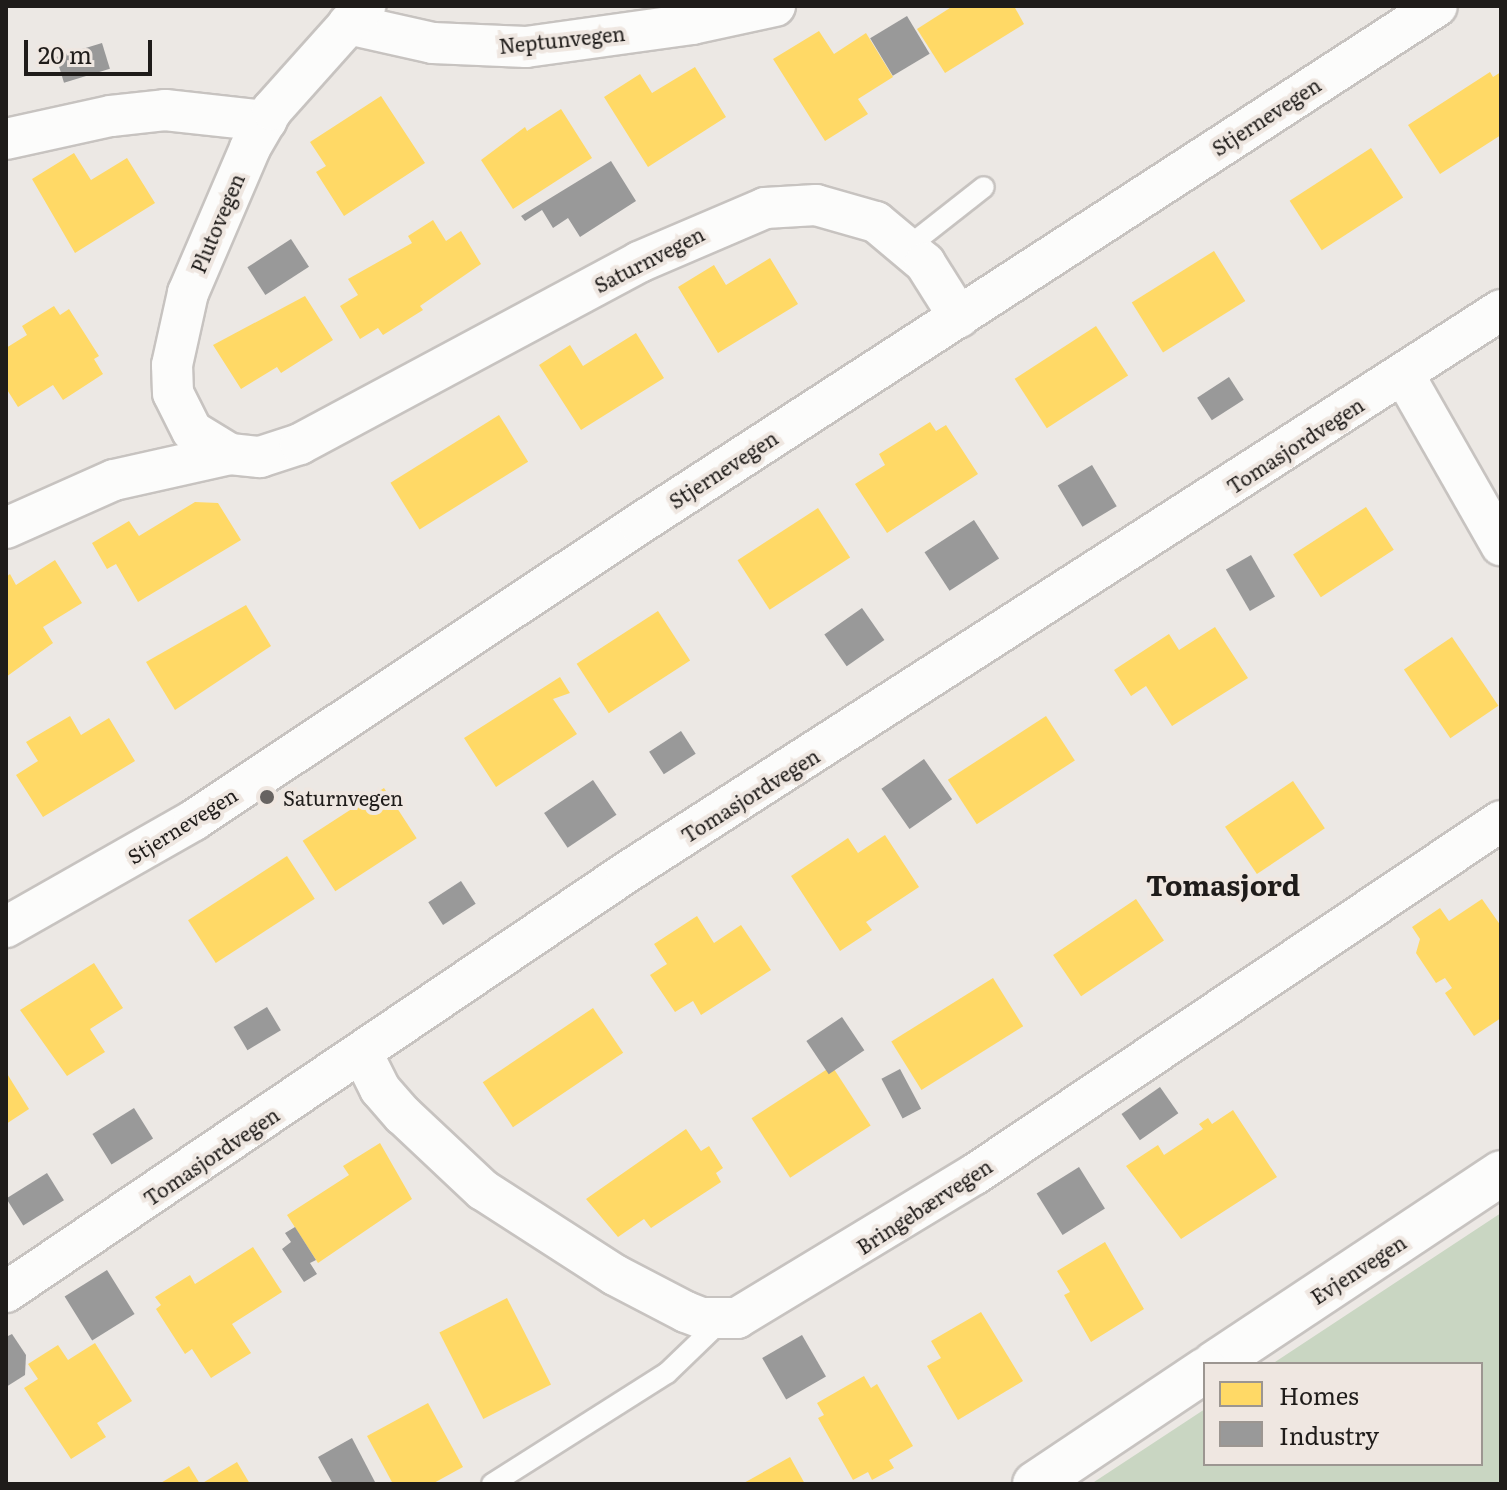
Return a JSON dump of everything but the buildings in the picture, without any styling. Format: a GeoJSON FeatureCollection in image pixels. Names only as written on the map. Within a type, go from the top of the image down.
{"type":"FeatureCollection","features":[{"type":"Feature","properties":{"kind":"street","name":"Neptunvegen"},"geometry":{"type":"LineString","coordinates":[[357,15],[433,43],[526,47],[692,24],[775,6]]}},
{"type":"Feature","properties":{"kind":"street","name":"Stjernevegen"},"geometry":{"type":"LineString","coordinates":[[6,927],[194,820],[1437,6]]}},
{"type":"Feature","properties":{"kind":"street","name":"Plutovegen"},"geometry":{"type":"LineString","coordinates":[[230,454],[209,446],[185,422],[173,393],[172,365],[200,258],[266,121],[357,15]]}},
{"type":"Feature","properties":{"kind":"street"},"geometry":{"type":"LineString","coordinates":[[6,139],[111,116],[165,110],[266,121]]}},
{"type":"Feature","properties":{"kind":"street","name":"Saturnvegen"},"geometry":{"type":"LineString","coordinates":[[6,528],[114,480],[230,454],[260,457],[300,444],[639,262],[748,213],[782,205],[833,207],[876,222],[909,246],[959,317]]}},
{"type":"Feature","properties":{"kind":"street","name":"Tomasjordvegen"},"geometry":{"type":"LineString","coordinates":[[6,1292],[627,872],[1501,310]]}},
{"type":"Feature","properties":{"kind":"street"},"geometry":{"type":"LineString","coordinates":[[1404,375],[1501,545]]}},
{"type":"Feature","properties":{"kind":"street","name":"Bringebærvegen"},"geometry":{"type":"LineString","coordinates":[[722,1320],[754,1312],[975,1174],[1501,821]]}},
{"type":"Feature","properties":{"kind":"street"},"geometry":{"type":"LineString","coordinates":[[362,1053],[395,1106],[444,1159],[483,1190],[615,1275],[686,1312],[722,1320]]}},
{"type":"Feature","properties":{"kind":"street","name":"Evjenvegen"},"geometry":{"type":"LineString","coordinates":[[1217,1362],[1501,1173]]}},
{"type":"Feature","properties":{"kind":"street"},"geometry":{"type":"LineString","coordinates":[[1035,1484],[1203,1371]]}},
{"type":"Feature","properties":{"kind":"lane"},"geometry":{"type":"LineString","coordinates":[[909,246],[984,187]]}},
{"type":"Feature","properties":{"kind":"lane"},"geometry":{"type":"LineString","coordinates":[[492,1484],[667,1373],[722,1320]]}},
{"type":"Feature","properties":{"kind":"green space"},"geometry":{"type":"Polygon","coordinates":[[[1501,1213],[1501,1484],[1091,1484],[1203,1410],[1203,1466],[1483,1466],[1483,1362],[1275,1362],[1501,1213]]]}},
{"type":"Feature","properties":{"kind":"place","name":"Saturnvegen"},"geometry":{"type":"Point","coordinates":[267,797]}},
{"type":"Feature","properties":{"kind":"district","name":"Tomasjord"},"geometry":{"type":"Point","coordinates":[1223,884]}}]}
